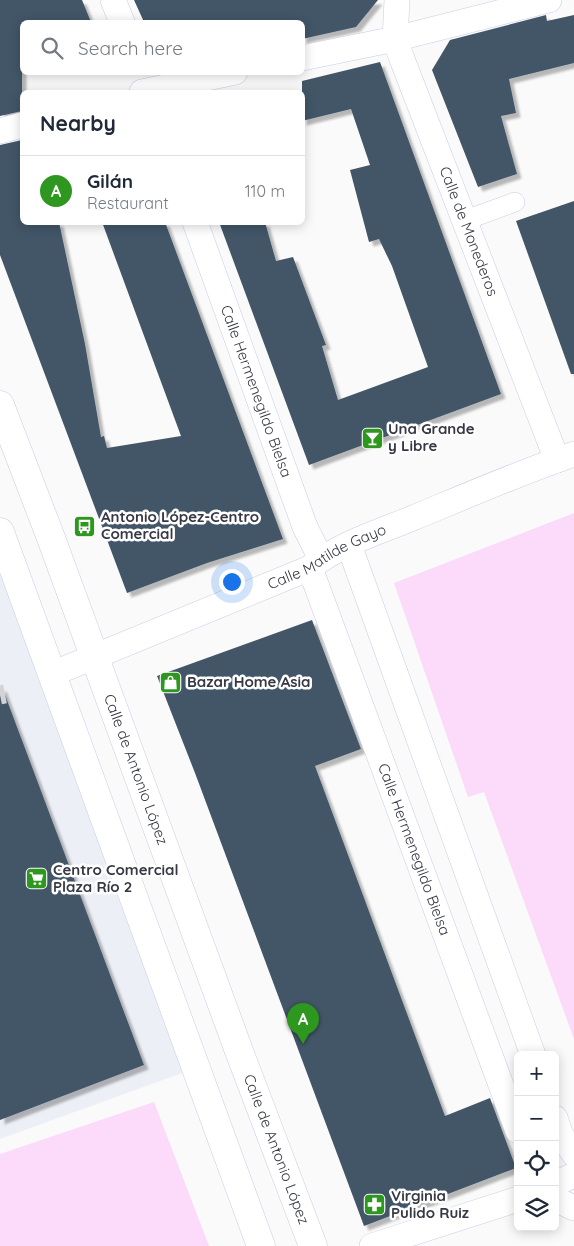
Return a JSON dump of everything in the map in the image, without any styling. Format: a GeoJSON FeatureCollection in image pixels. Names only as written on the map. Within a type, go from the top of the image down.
{"type":"FeatureCollection","features":[{"type":"Feature","properties":{"kind":"main road","name":"Calle de Antonio López"},"geometry":{"type":"LineString","coordinates":[[0,405],[313,1246]]}},
{"type":"Feature","properties":{"kind":"main road"},"geometry":{"type":"LineString","coordinates":[[0,532],[261,1246]]}},
{"type":"Feature","properties":{"kind":"street"},"geometry":{"type":"LineString","coordinates":[[113,0],[121,20]]}},
{"type":"Feature","properties":{"kind":"street","name":"Calle de Monederos"},"geometry":{"type":"LineString","coordinates":[[397,0],[395,38],[463,221],[565,457]]}},
{"type":"Feature","properties":{"kind":"street"},"geometry":{"type":"LineString","coordinates":[[305,57],[395,38],[549,0]]}},
{"type":"Feature","properties":{"kind":"street"},"geometry":{"type":"LineString","coordinates":[[145,87],[217,75]]}},
{"type":"Feature","properties":{"kind":"street"},"geometry":{"type":"LineString","coordinates":[[0,131],[20,126]]}},
{"type":"Feature","properties":{"kind":"street"},"geometry":{"type":"LineString","coordinates":[[463,221],[515,202]]}},
{"type":"Feature","properties":{"kind":"street","name":"Calle Hermenegildo Bielsa"},"geometry":{"type":"LineString","coordinates":[[196,225],[514,1120]]}},
{"type":"Feature","properties":{"kind":"street","name":"Calle Matilde Gayo"},"geometry":{"type":"LineString","coordinates":[[52,674],[315,564],[349,545],[565,457]]}},
{"type":"Feature","properties":{"kind":"street"},"geometry":{"type":"LineString","coordinates":[[349,545],[532,1051]]}},
{"type":"Feature","properties":{"kind":"street"},"geometry":{"type":"LineString","coordinates":[[559,1129],[574,1154]]}},
{"type":"Feature","properties":{"kind":"street"},"geometry":{"type":"LineString","coordinates":[[559,1182],[574,1175]]}},
{"type":"Feature","properties":{"kind":"street"},"geometry":{"type":"LineString","coordinates":[[372,1246],[514,1200]]}},
{"type":"Feature","properties":{"kind":"street"},"geometry":{"type":"LineString","coordinates":[[559,1201],[574,1208]]}},
{"type":"Feature","properties":{"kind":"shaded area"},"geometry":{"type":"Polygon","coordinates":[[[574,513],[574,1039],[484,792],[468,797],[394,583],[574,513]]]}},
{"type":"Feature","properties":{"kind":"shaded area"},"geometry":{"type":"Polygon","coordinates":[[[0,532],[196,1068],[0,1139],[0,532]]]}},
{"type":"Feature","properties":{"kind":"shaded area"},"geometry":{"type":"Polygon","coordinates":[[[154,1102],[209,1246],[0,1246],[0,1154],[154,1102]]]}},
{"type":"Feature","properties":{"kind":"building"},"geometry":{"type":"Polygon","coordinates":[[[0,0],[82,0],[90,20],[20,20],[20,75],[22,75],[22,90],[20,90],[20,111],[0,116],[0,0]]]}},
{"type":"Feature","properties":{"kind":"building"},"geometry":{"type":"Polygon","coordinates":[[[134,0],[378,0],[356,27],[305,38],[305,20],[143,20],[134,0]]]}},
{"type":"Feature","properties":{"kind":"building"},"geometry":{"type":"Polygon","coordinates":[[[546,15],[547,21],[574,15],[574,63],[509,79],[516,113],[501,116],[517,174],[478,187],[432,70],[450,40],[546,15]]]}},
{"type":"Feature","properties":{"kind":"building"},"geometry":{"type":"Polygon","coordinates":[[[380,62],[501,394],[309,465],[220,225],[266,225],[276,261],[293,257],[326,345],[322,346],[338,400],[428,367],[392,266],[379,239],[369,242],[350,170],[370,165],[351,109],[305,120],[305,90],[302,90],[302,81],[380,62]]]}},
{"type":"Feature","properties":{"kind":"building"},"geometry":{"type":"Polygon","coordinates":[[[20,140],[20,225],[60,225],[85,344],[101,437],[104,436],[107,448],[181,436],[103,225],[166,225],[283,539],[207,563],[127,593],[0,255],[0,145],[20,140]]]}},
{"type":"Feature","properties":{"kind":"building"},"geometry":{"type":"Polygon","coordinates":[[[574,201],[574,374],[571,374],[516,221],[574,201]]]}},
{"type":"Feature","properties":{"kind":"building"},"geometry":{"type":"Polygon","coordinates":[[[312,620],[361,749],[315,766],[445,1116],[490,1098],[514,1163],[514,1169],[364,1226],[157,676],[312,620]]]}},
{"type":"Feature","properties":{"kind":"building","name":"Centro Comercial Plaza Río 2"},"geometry":{"type":"Polygon","coordinates":[[[2,687],[144,1065],[0,1120],[0,688],[2,687]]]}},
{"type":"Feature","properties":{"kind":"tunnel"},"geometry":{"type":"LineString","coordinates":[[0,695],[5,694]]}},
{"type":"Feature","properties":{"kind":"place","name":"Una Grande y Libre"},"geometry":{"type":"Point","coordinates":[372,438]}},
{"type":"Feature","properties":{"kind":"place","name":"Antonio López-Centro Comercial"},"geometry":{"type":"Point","coordinates":[85,526]}},
{"type":"Feature","properties":{"kind":"place","name":"Bazar Home Asia"},"geometry":{"type":"Point","coordinates":[171,682]}},
{"type":"Feature","properties":{"kind":"place","name":"Centro Comercial Plaza Río 2"},"geometry":{"type":"Point","coordinates":[37,879]}},
{"type":"Feature","properties":{"kind":"place","name":"Gilán"},"geometry":{"type":"Point","coordinates":[303,1044]}},
{"type":"Feature","properties":{"kind":"place","name":"Virginia Pulido Ruiz"},"geometry":{"type":"Point","coordinates":[375,1205]}}]}
